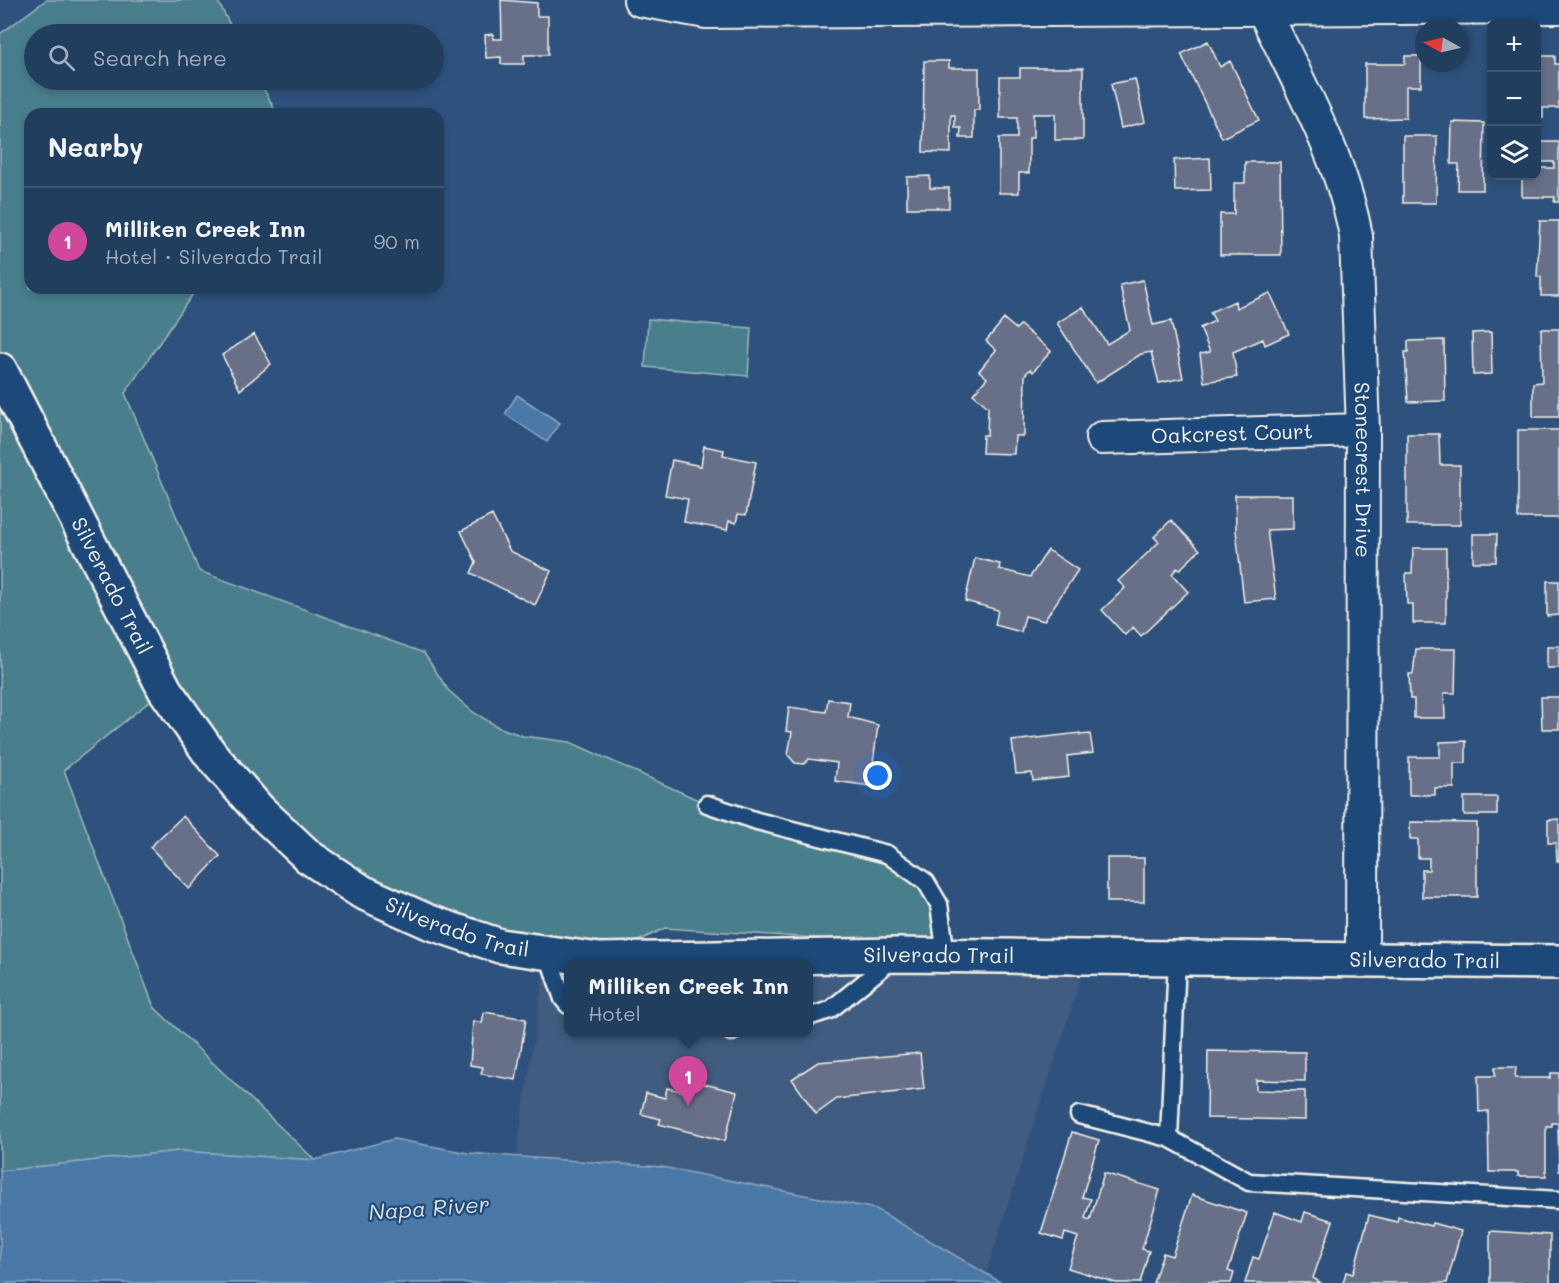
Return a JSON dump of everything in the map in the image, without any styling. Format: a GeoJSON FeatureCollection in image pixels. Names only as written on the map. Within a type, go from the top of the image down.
{"type":"FeatureCollection","features":[{"type":"Feature","properties":{"kind":"main road","name":"Silverado Trail"},"geometry":{"type":"LineString","coordinates":[[0,370],[165,690],[211,755],[259,810],[309,857],[363,892],[429,922],[490,942],[592,959]]}},
{"type":"Feature","properties":{"kind":"main road","name":"Silverado Trail"},"geometry":{"type":"LineString","coordinates":[[659,959],[897,955],[1559,962]]}},
{"type":"Feature","properties":{"kind":"street"},"geometry":{"type":"LineString","coordinates":[[640,0],[706,12],[1261,4],[1559,7]]}},
{"type":"Feature","properties":{"kind":"street","name":"Stonecrest Drive"},"geometry":{"type":"LineString","coordinates":[[1261,4],[1308,104],[1351,207],[1356,236],[1363,430],[1362,961]]}},
{"type":"Feature","properties":{"kind":"street","name":"Oakcrest Court"},"geometry":{"type":"LineString","coordinates":[[1102,438],[1363,430]]}},
{"type":"Feature","properties":{"kind":"lane"},"geometry":{"type":"LineString","coordinates":[[707,804],[757,821],[847,842],[895,858],[926,882],[939,904],[946,956]]}},
{"type":"Feature","properties":{"kind":"lane"},"geometry":{"type":"LineString","coordinates":[[547,952],[564,1000]]}},
{"type":"Feature","properties":{"kind":"lane"},"geometry":{"type":"LineString","coordinates":[[813,1015],[830,1010],[897,955]]}},
{"type":"Feature","properties":{"kind":"lane"},"geometry":{"type":"LineString","coordinates":[[1169,1137],[1177,959]]}},
{"type":"Feature","properties":{"kind":"lane"},"geometry":{"type":"LineString","coordinates":[[1079,1115],[1169,1137],[1249,1182],[1559,1200]]}},
{"type":"Feature","properties":{"kind":"shaded area"},"geometry":{"type":"Polygon","coordinates":[[[547,952],[1088,957],[986,1273],[876,1209],[662,1167],[516,1157],[547,952]]]}},
{"type":"Feature","properties":{"kind":"green space"},"geometry":{"type":"Polygon","coordinates":[[[46,0],[217,0],[230,24],[24,24],[24,90],[264,90],[274,108],[24,108],[24,294],[193,294],[125,393],[199,571],[424,653],[448,690],[473,712],[498,727],[523,736],[570,742],[707,804],[847,842],[926,882],[952,947],[665,928],[601,959],[596,959],[363,892],[164,690],[64,770],[154,1007],[315,1160],[179,1151],[0,1171],[0,34],[46,0]]]}},
{"type":"Feature","properties":{"kind":"green space"},"geometry":{"type":"Polygon","coordinates":[[[648,319],[751,328],[748,376],[645,367],[648,319]]]}},
{"type":"Feature","properties":{"kind":"water"},"geometry":{"type":"Polygon","coordinates":[[[517,395],[560,423],[547,442],[505,414],[517,395]]]}},
{"type":"Feature","properties":{"kind":"water","name":"Napa River"},"geometry":{"type":"Polygon","coordinates":[[[394,1139],[468,1153],[662,1167],[876,1209],[1002,1283],[0,1283],[0,1171],[179,1151],[315,1160],[394,1139]]]}},
{"type":"Feature","properties":{"kind":"building"},"geometry":{"type":"Polygon","coordinates":[[[501,0],[537,3],[537,16],[548,16],[548,55],[524,55],[524,64],[501,64],[501,57],[486,58],[485,35],[493,34],[493,39],[502,39],[501,0]]]}},
{"type":"Feature","properties":{"kind":"building"},"geometry":{"type":"Polygon","coordinates":[[[1208,41],[1220,67],[1230,61],[1259,120],[1222,138],[1181,54],[1208,41]]]}},
{"type":"Feature","properties":{"kind":"building"},"geometry":{"type":"Polygon","coordinates":[[[1405,56],[1415,56],[1415,72],[1421,72],[1421,86],[1406,86],[1406,118],[1365,119],[1365,64],[1405,64],[1405,56]]]}},
{"type":"Feature","properties":{"kind":"building"},"geometry":{"type":"Polygon","coordinates":[[[1541,56],[1555,56],[1555,64],[1559,64],[1559,108],[1543,108],[1543,118],[1541,118],[1541,56]]]}},
{"type":"Feature","properties":{"kind":"building"},"geometry":{"type":"Polygon","coordinates":[[[924,61],[949,61],[949,68],[979,68],[979,110],[974,110],[974,138],[960,138],[961,128],[955,128],[955,115],[951,115],[951,153],[923,152],[924,61]]]}},
{"type":"Feature","properties":{"kind":"building"},"geometry":{"type":"Polygon","coordinates":[[[1020,68],[1083,68],[1083,140],[1055,140],[1055,114],[1033,114],[1033,138],[1029,138],[1029,173],[1019,173],[1019,193],[999,193],[999,138],[1017,138],[1017,118],[1000,118],[1000,77],[1020,77],[1020,68]]]}},
{"type":"Feature","properties":{"kind":"building"},"geometry":{"type":"Polygon","coordinates":[[[1135,79],[1145,122],[1121,128],[1111,84],[1135,79]]]}},
{"type":"Feature","properties":{"kind":"building"},"geometry":{"type":"Polygon","coordinates":[[[1452,122],[1484,123],[1483,190],[1458,190],[1459,164],[1451,164],[1452,122]]]}},
{"type":"Feature","properties":{"kind":"building"},"geometry":{"type":"Polygon","coordinates":[[[1403,136],[1437,136],[1436,203],[1403,203],[1403,136]]]}},
{"type":"Feature","properties":{"kind":"building"},"geometry":{"type":"Polygon","coordinates":[[[1541,142],[1559,142],[1559,202],[1554,202],[1555,197],[1522,197],[1522,180],[1541,180],[1541,168],[1554,168],[1554,162],[1541,162],[1541,142]]]}},
{"type":"Feature","properties":{"kind":"building"},"geometry":{"type":"Polygon","coordinates":[[[1210,158],[1211,190],[1175,191],[1174,160],[1210,158]]]}},
{"type":"Feature","properties":{"kind":"building"},"geometry":{"type":"Polygon","coordinates":[[[1245,162],[1280,162],[1281,255],[1220,255],[1220,214],[1234,214],[1234,183],[1245,183],[1245,162]]]}},
{"type":"Feature","properties":{"kind":"building"},"geometry":{"type":"Polygon","coordinates":[[[930,176],[930,188],[949,188],[949,208],[907,208],[907,177],[930,176]]]}},
{"type":"Feature","properties":{"kind":"building"},"geometry":{"type":"Polygon","coordinates":[[[1540,221],[1559,221],[1559,296],[1541,296],[1541,277],[1537,277],[1540,221]]]}},
{"type":"Feature","properties":{"kind":"building"},"geometry":{"type":"Polygon","coordinates":[[[1143,280],[1153,325],[1171,321],[1183,378],[1159,383],[1151,352],[1141,354],[1096,383],[1057,323],[1083,307],[1107,344],[1130,330],[1120,285],[1143,280]]]}},
{"type":"Feature","properties":{"kind":"building"},"geometry":{"type":"Polygon","coordinates":[[[1270,293],[1289,334],[1265,345],[1263,339],[1233,352],[1237,377],[1204,382],[1200,354],[1210,352],[1200,328],[1215,321],[1210,312],[1235,301],[1236,308],[1270,293]]]}},
{"type":"Feature","properties":{"kind":"building"},"geometry":{"type":"Polygon","coordinates":[[[1004,319],[1016,329],[1020,325],[1051,351],[1033,372],[1030,369],[1025,375],[1024,436],[1015,436],[1014,454],[982,453],[983,435],[987,435],[988,407],[973,394],[987,378],[979,371],[996,350],[986,341],[1004,319]]]}},
{"type":"Feature","properties":{"kind":"building"},"geometry":{"type":"Polygon","coordinates":[[[1541,329],[1559,329],[1559,417],[1533,417],[1533,383],[1542,382],[1541,329]]]}},
{"type":"Feature","properties":{"kind":"building"},"geometry":{"type":"Polygon","coordinates":[[[1491,332],[1492,374],[1473,375],[1472,333],[1491,332]]]}},
{"type":"Feature","properties":{"kind":"building"},"geometry":{"type":"Polygon","coordinates":[[[254,334],[271,364],[240,390],[222,355],[254,334]]]}},
{"type":"Feature","properties":{"kind":"building"},"geometry":{"type":"Polygon","coordinates":[[[1444,340],[1445,401],[1408,402],[1405,352],[1408,352],[1408,341],[1444,340]]]}},
{"type":"Feature","properties":{"kind":"building"},"geometry":{"type":"Polygon","coordinates":[[[1518,430],[1559,430],[1559,518],[1518,518],[1518,430]]]}},
{"type":"Feature","properties":{"kind":"building"},"geometry":{"type":"Polygon","coordinates":[[[1407,434],[1439,434],[1440,465],[1460,465],[1460,525],[1407,525],[1407,434]]]}},
{"type":"Feature","properties":{"kind":"building"},"geometry":{"type":"Polygon","coordinates":[[[704,446],[724,450],[723,455],[756,462],[746,515],[738,514],[736,523],[729,521],[727,530],[684,522],[688,499],[665,495],[672,460],[701,466],[704,446]]]}},
{"type":"Feature","properties":{"kind":"building"},"geometry":{"type":"Polygon","coordinates":[[[1235,495],[1293,495],[1293,529],[1267,530],[1276,599],[1244,602],[1236,530],[1235,495]]]}},
{"type":"Feature","properties":{"kind":"building"},"geometry":{"type":"Polygon","coordinates":[[[492,515],[510,551],[551,571],[535,605],[471,573],[476,562],[461,531],[492,515]]]}},
{"type":"Feature","properties":{"kind":"building"},"geometry":{"type":"Polygon","coordinates":[[[1171,520],[1200,550],[1172,574],[1188,592],[1141,636],[1133,627],[1125,635],[1102,610],[1125,588],[1118,581],[1159,542],[1154,537],[1171,520]]]}},
{"type":"Feature","properties":{"kind":"building"},"geometry":{"type":"Polygon","coordinates":[[[1473,534],[1497,534],[1496,562],[1473,562],[1473,534]]]}},
{"type":"Feature","properties":{"kind":"building"},"geometry":{"type":"Polygon","coordinates":[[[1413,548],[1446,548],[1446,623],[1413,623],[1413,604],[1407,604],[1406,573],[1412,573],[1413,548]]]}},
{"type":"Feature","properties":{"kind":"building"},"geometry":{"type":"Polygon","coordinates":[[[1048,550],[1078,570],[1044,621],[1025,616],[1021,632],[995,625],[998,610],[965,601],[975,558],[1000,564],[999,569],[1030,577],[1048,550]]]}},
{"type":"Feature","properties":{"kind":"building"},"geometry":{"type":"Polygon","coordinates":[[[1547,581],[1559,581],[1559,615],[1547,616],[1547,581]]]}},
{"type":"Feature","properties":{"kind":"building"},"geometry":{"type":"Polygon","coordinates":[[[1547,646],[1559,646],[1559,668],[1547,668],[1547,646]]]}},
{"type":"Feature","properties":{"kind":"building"},"geometry":{"type":"Polygon","coordinates":[[[1416,649],[1456,649],[1455,693],[1444,693],[1445,718],[1414,718],[1414,699],[1410,699],[1409,674],[1413,674],[1416,649]]]}},
{"type":"Feature","properties":{"kind":"building"},"geometry":{"type":"Polygon","coordinates":[[[1541,697],[1559,697],[1559,729],[1542,729],[1541,697]]]}},
{"type":"Feature","properties":{"kind":"building"},"geometry":{"type":"Polygon","coordinates":[[[828,699],[850,702],[848,717],[878,725],[870,786],[835,781],[837,763],[809,759],[804,764],[795,763],[788,755],[792,732],[786,731],[789,707],[826,712],[828,699]]]}},
{"type":"Feature","properties":{"kind":"building"},"geometry":{"type":"Polygon","coordinates":[[[1080,733],[1080,735],[1090,734],[1093,753],[1067,756],[1069,777],[1033,781],[1032,773],[1016,774],[1012,741],[1080,733]]]}},
{"type":"Feature","properties":{"kind":"building"},"geometry":{"type":"Polygon","coordinates":[[[1466,741],[1466,763],[1454,763],[1454,788],[1435,788],[1435,795],[1409,795],[1409,757],[1440,757],[1440,742],[1466,741]]]}},
{"type":"Feature","properties":{"kind":"building"},"geometry":{"type":"Polygon","coordinates":[[[1464,797],[1497,797],[1497,815],[1464,815],[1464,797]]]}},
{"type":"Feature","properties":{"kind":"building"},"geometry":{"type":"Polygon","coordinates":[[[183,816],[220,856],[189,889],[150,847],[183,816]]]}},
{"type":"Feature","properties":{"kind":"building"},"geometry":{"type":"Polygon","coordinates":[[[1559,819],[1559,861],[1557,861],[1556,843],[1548,843],[1548,820],[1559,819]]]}},
{"type":"Feature","properties":{"kind":"building"},"geometry":{"type":"Polygon","coordinates":[[[1410,822],[1477,823],[1477,897],[1422,897],[1422,870],[1429,870],[1429,858],[1418,858],[1418,839],[1410,839],[1410,822]]]}},
{"type":"Feature","properties":{"kind":"building"},"geometry":{"type":"Polygon","coordinates":[[[1107,858],[1144,858],[1144,902],[1107,902],[1107,858]]]}},
{"type":"Feature","properties":{"kind":"building"},"geometry":{"type":"Polygon","coordinates":[[[484,1012],[526,1019],[516,1080],[481,1074],[483,1067],[470,1065],[473,1021],[482,1023],[484,1012]]]}},
{"type":"Feature","properties":{"kind":"building"},"geometry":{"type":"Polygon","coordinates":[[[1208,1051],[1305,1052],[1305,1081],[1256,1080],[1256,1090],[1305,1091],[1305,1120],[1207,1118],[1208,1051]]]}},
{"type":"Feature","properties":{"kind":"building"},"geometry":{"type":"Polygon","coordinates":[[[920,1053],[924,1089],[837,1099],[816,1114],[792,1079],[818,1062],[920,1053]]]}},
{"type":"Feature","properties":{"kind":"building"},"geometry":{"type":"Polygon","coordinates":[[[1495,1067],[1516,1067],[1515,1078],[1550,1078],[1551,1073],[1559,1073],[1559,1172],[1558,1123],[1552,1123],[1552,1126],[1546,1126],[1546,1176],[1518,1176],[1518,1172],[1489,1172],[1488,1111],[1479,1112],[1478,1076],[1495,1076],[1495,1067]]]}},
{"type":"Feature","properties":{"kind":"building"},"geometry":{"type":"Polygon","coordinates":[[[688,1080],[737,1092],[725,1141],[659,1124],[661,1119],[641,1114],[646,1093],[665,1098],[667,1088],[686,1092],[688,1080]]]}},
{"type":"Feature","properties":{"kind":"building"},"geometry":{"type":"Polygon","coordinates":[[[1072,1132],[1099,1140],[1082,1197],[1091,1199],[1085,1218],[1090,1220],[1104,1173],[1160,1190],[1142,1249],[1149,1251],[1140,1283],[1116,1283],[1068,1268],[1078,1237],[1065,1233],[1063,1240],[1041,1233],[1072,1132]]]}},
{"type":"Feature","properties":{"kind":"building"},"geometry":{"type":"Polygon","coordinates":[[[1192,1195],[1247,1213],[1228,1271],[1234,1273],[1231,1283],[1153,1283],[1163,1253],[1172,1256],[1192,1195]]]}},
{"type":"Feature","properties":{"kind":"building"},"geometry":{"type":"Polygon","coordinates":[[[1275,1212],[1302,1222],[1305,1212],[1333,1221],[1313,1278],[1321,1283],[1245,1283],[1253,1257],[1259,1259],[1275,1212]]]}},
{"type":"Feature","properties":{"kind":"building"},"geometry":{"type":"Polygon","coordinates":[[[1369,1215],[1397,1222],[1398,1217],[1461,1231],[1447,1283],[1343,1283],[1346,1272],[1353,1274],[1369,1215]]]}},
{"type":"Feature","properties":{"kind":"building"},"geometry":{"type":"Polygon","coordinates":[[[1490,1231],[1550,1235],[1550,1283],[1490,1283],[1490,1231]]]}},
{"type":"Feature","properties":{"kind":"place","name":"Milliken Creek Inn"},"geometry":{"type":"Point","coordinates":[688,1106]}}]}
